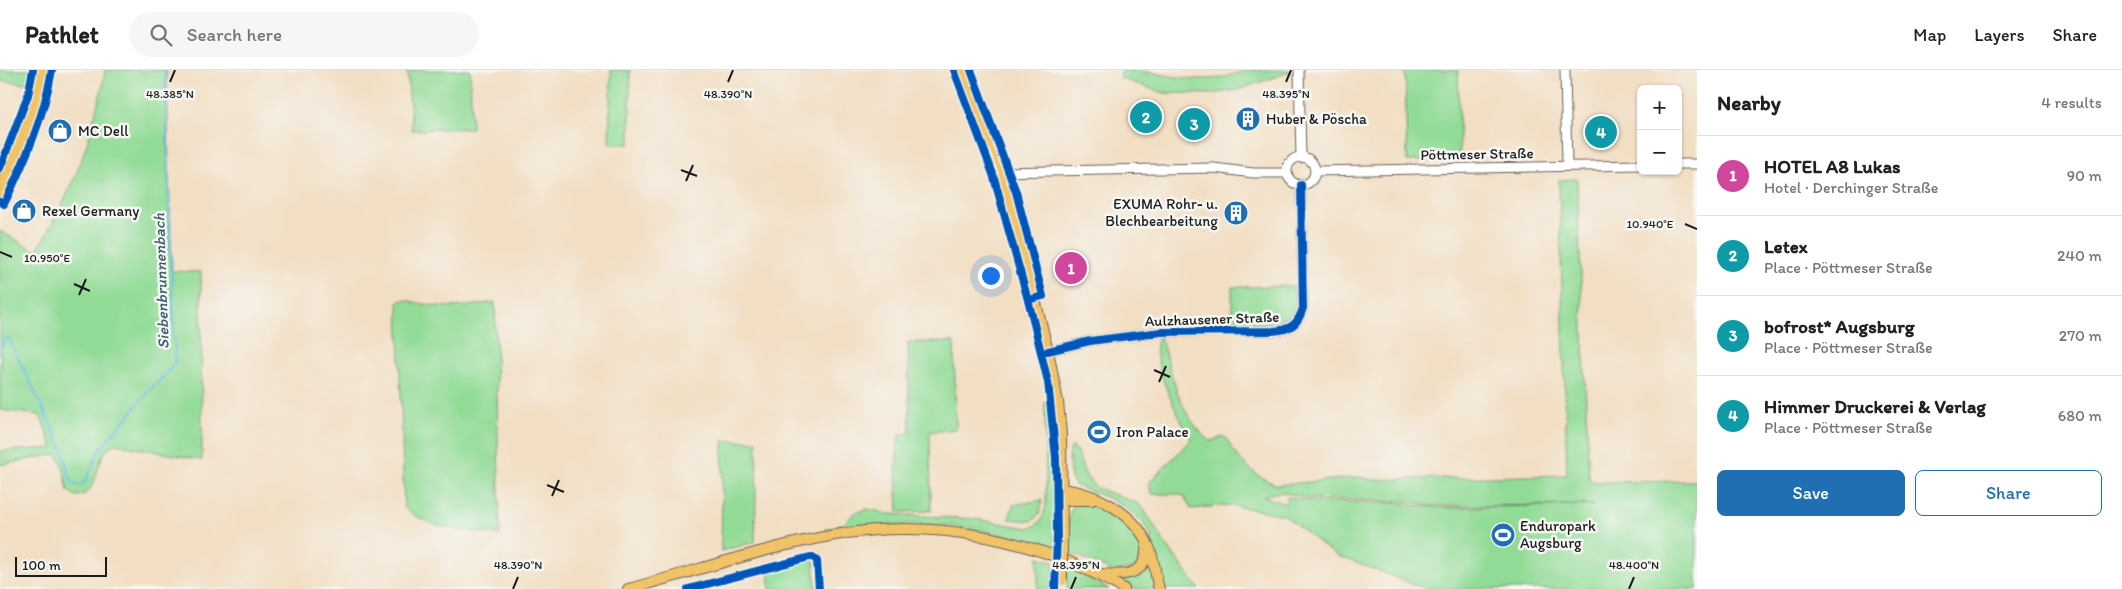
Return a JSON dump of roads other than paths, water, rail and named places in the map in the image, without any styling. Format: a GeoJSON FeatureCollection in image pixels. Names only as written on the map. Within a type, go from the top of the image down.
{"type":"FeatureCollection","features":[{"type":"Feature","properties":{"kind":"main road"},"geometry":{"type":"LineString","coordinates":[[0,192],[29,122],[43,70]]}},
{"type":"Feature","properties":{"kind":"main road"},"geometry":{"type":"LineString","coordinates":[[962,70],[1000,172],[1014,217],[1048,351],[1059,413],[1063,475],[1062,585]]}},
{"type":"Feature","properties":{"kind":"main road"},"geometry":{"type":"LineString","coordinates":[[1063,489],[1097,500],[1124,512],[1132,520],[1151,552],[1159,589]]}},
{"type":"Feature","properties":{"kind":"main road"},"geometry":{"type":"LineString","coordinates":[[1063,500],[1097,500]]}},
{"type":"Feature","properties":{"kind":"main road"},"geometry":{"type":"LineString","coordinates":[[628,589],[834,535],[884,530],[927,530],[978,535],[1039,549],[1097,573],[1124,589]]}},
{"type":"Feature","properties":{"kind":"main road"},"geometry":{"type":"LineString","coordinates":[[1097,573],[1123,576],[1134,572],[1145,559],[1145,539]]}},
{"type":"Feature","properties":{"kind":"street"},"geometry":{"type":"LineString","coordinates":[[1299,70],[1300,158]]}},
{"type":"Feature","properties":{"kind":"street"},"geometry":{"type":"LineString","coordinates":[[1565,70],[1567,166]]}},
{"type":"Feature","properties":{"kind":"street"},"geometry":{"type":"LineString","coordinates":[[1300,158],[1309,160],[1315,171],[1312,180],[1301,185],[1293,183],[1287,173],[1290,162],[1300,158]]}},
{"type":"Feature","properties":{"kind":"street"},"geometry":{"type":"LineString","coordinates":[[1682,164],[1697,164]]}},
{"type":"Feature","properties":{"kind":"street","name":"Pöttmeser Straße"},"geometry":{"type":"LineString","coordinates":[[1315,171],[1637,165]]}},
{"type":"Feature","properties":{"kind":"street"},"geometry":{"type":"LineString","coordinates":[[1000,172],[1214,168],[1254,173],[1287,173]]}},
{"type":"Feature","properties":{"kind":"street","name":"Aulzhausener Straße"},"geometry":{"type":"LineString","coordinates":[[1048,351],[1090,341],[1161,332],[1273,331],[1291,328],[1299,320],[1303,308],[1301,185]]}},
{"type":"Feature","properties":{"kind":"waterway","name":"Siebenbrunnenbach"},"geometry":{"type":"LineString","coordinates":[[0,350],[5,338],[9,339],[62,448],[72,482],[75,485],[85,482],[100,449],[168,372],[175,361],[165,70]]}},
{"type":"Feature","properties":{"kind":"place","name":"Letex"},"geometry":{"type":"Point","coordinates":[1146,117]}},
{"type":"Feature","properties":{"kind":"place","name":"Huber & Pöscha"},"geometry":{"type":"Point","coordinates":[1248,119]}},
{"type":"Feature","properties":{"kind":"place","name":"bofrost* Augsburg"},"geometry":{"type":"Point","coordinates":[1194,124]}},
{"type":"Feature","properties":{"kind":"place","name":"MC Dell"},"geometry":{"type":"Point","coordinates":[60,131]}},
{"type":"Feature","properties":{"kind":"place","name":"Himmer Druckerei & Verlag"},"geometry":{"type":"Point","coordinates":[1601,132]}},
{"type":"Feature","properties":{"kind":"place","name":"Rexel Germany"},"geometry":{"type":"Point","coordinates":[24,211]}},
{"type":"Feature","properties":{"kind":"place","name":"EXUMA Rohr- u. Blechbearbeitung"},"geometry":{"type":"Point","coordinates":[1236,213]}},
{"type":"Feature","properties":{"kind":"place","name":"HOTEL A8 Lukas"},"geometry":{"type":"Point","coordinates":[1071,268]}},
{"type":"Feature","properties":{"kind":"place","name":"Iron Palace"},"geometry":{"type":"Point","coordinates":[1099,432]}},
{"type":"Feature","properties":{"kind":"place","name":"Enduropark Augsburg"},"geometry":{"type":"Point","coordinates":[1503,535]}}]}
